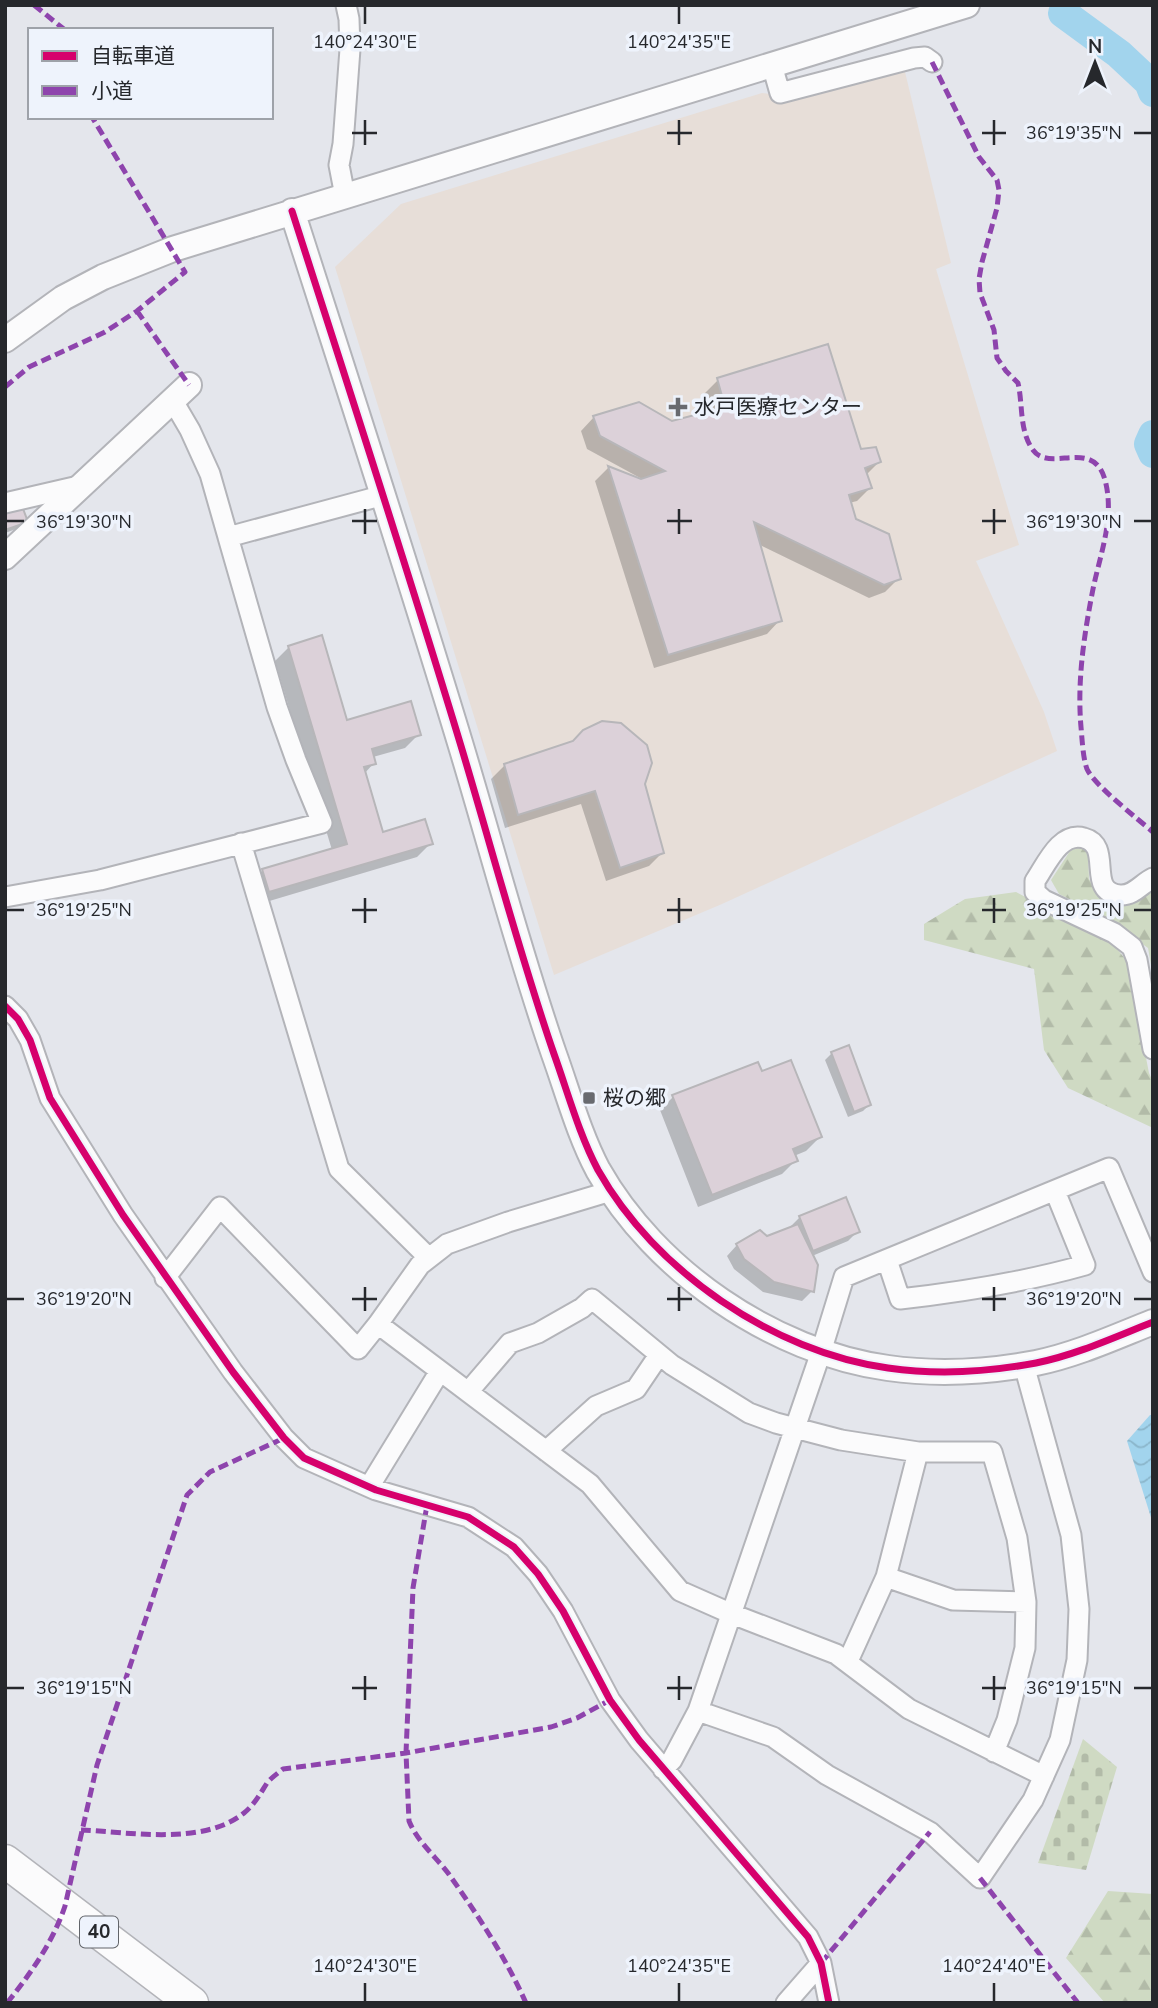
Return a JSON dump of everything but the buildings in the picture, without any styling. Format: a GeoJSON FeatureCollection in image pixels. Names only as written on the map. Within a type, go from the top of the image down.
{"type":"FeatureCollection","features":[{"type":"Feature","properties":{"kind":"main road","name":"40"},"geometry":{"type":"LineString","coordinates":[[5,1861],[192,2003]]}},
{"type":"Feature","properties":{"kind":"street"},"geometry":{"type":"LineString","coordinates":[[345,196],[339,165],[350,48],[346,5]]}},
{"type":"Feature","properties":{"kind":"street"},"geometry":{"type":"LineString","coordinates":[[5,340],[63,298],[103,277],[173,249],[967,5]]}},
{"type":"Feature","properties":{"kind":"street"},"geometry":{"type":"LineString","coordinates":[[772,65],[780,93],[915,58],[925,57],[932,62]]}},
{"type":"Feature","properties":{"kind":"street"},"geometry":{"type":"LineString","coordinates":[[292,211],[384,495],[545,1026],[580,1130],[596,1165],[629,1217],[664,1255],[733,1308],[771,1330],[821,1352],[887,1368],[979,1371],[1024,1365],[1074,1352],[1153,1322]]}},
{"type":"Feature","properties":{"kind":"street"},"geometry":{"type":"LineString","coordinates":[[5,557],[181,393],[190,430],[210,474],[277,707],[322,823],[100,880],[5,897]]}},
{"type":"Feature","properties":{"kind":"street"},"geometry":{"type":"LineString","coordinates":[[5,503],[85,484]]}},
{"type":"Feature","properties":{"kind":"street"},"geometry":{"type":"LineString","coordinates":[[228,537],[384,495]]}},
{"type":"Feature","properties":{"kind":"street"},"geometry":{"type":"LineString","coordinates":[[1153,878],[1144,881],[1135,891],[1126,895],[1111,892],[1100,879],[1100,858],[1096,845],[1079,837],[1062,843],[1035,881],[1035,892],[1044,900],[1114,933],[1132,947],[1138,960],[1153,1049]]}},
{"type":"Feature","properties":{"kind":"street"},"geometry":{"type":"LineString","coordinates":[[241,844],[340,1169],[429,1258]]}},
{"type":"Feature","properties":{"kind":"street"},"geometry":{"type":"LineString","coordinates":[[5,1006],[18,1019],[30,1040],[50,1098],[123,1215],[284,1438],[304,1458],[369,1487],[468,1517],[514,1547],[538,1574],[563,1611],[610,1700],[663,1769],[808,1937],[821,1963],[829,2003]]}},
{"type":"Feature","properties":{"kind":"street"},"geometry":{"type":"LineString","coordinates":[[663,1769],[672,1760],[698,1711],[821,1352],[844,1277],[1109,1168],[1153,1272]]}},
{"type":"Feature","properties":{"kind":"street"},"geometry":{"type":"LineString","coordinates":[[166,1278],[220,1207],[358,1349],[420,1265],[447,1244],[508,1222],[611,1191]]}},
{"type":"Feature","properties":{"kind":"street"},"geometry":{"type":"LineString","coordinates":[[887,1260],[900,1299],[948,1294],[1085,1265],[1055,1191]]}},
{"type":"Feature","properties":{"kind":"street"},"geometry":{"type":"LineString","coordinates":[[468,1392],[510,1343],[538,1333],[582,1308],[592,1299],[672,1365],[749,1413],[841,1440],[918,1451],[992,1451],[1017,1538],[1026,1602],[1025,1647],[1007,1720],[993,1752]]}},
{"type":"Feature","properties":{"kind":"street"},"geometry":{"type":"LineString","coordinates":[[379,1324],[590,1484],[680,1591],[836,1654],[909,1709],[1044,1776]]}},
{"type":"Feature","properties":{"kind":"street"},"geometry":{"type":"LineString","coordinates":[[546,1451],[596,1406],[636,1388],[659,1355]]}},
{"type":"Feature","properties":{"kind":"street"},"geometry":{"type":"LineString","coordinates":[[698,1711],[773,1737],[827,1775],[930,1832],[980,1878],[1032,1800],[1060,1741],[1077,1660],[1079,1609],[1071,1535],[1024,1365]]}},
{"type":"Feature","properties":{"kind":"street"},"geometry":{"type":"LineString","coordinates":[[369,1487],[440,1371]]}},
{"type":"Feature","properties":{"kind":"street"},"geometry":{"type":"LineString","coordinates":[[848,1661],[886,1577],[918,1451]]}},
{"type":"Feature","properties":{"kind":"street"},"geometry":{"type":"LineString","coordinates":[[886,1577],[953,1600],[1026,1602]]}},
{"type":"Feature","properties":{"kind":"street"},"geometry":{"type":"LineString","coordinates":[[786,2003],[821,1963]]}},
{"type":"Feature","properties":{"kind":"shaded area","name":"水戸医療センター"},"geometry":{"type":"Polygon","coordinates":[[[905,72],[951,263],[936,269],[1019,545],[976,561],[1044,712],[1057,751],[722,904],[554,975],[335,267],[401,204],[762,93],[797,97],[905,72]]]}},
{"type":"Feature","properties":{"kind":"green space"},"geometry":{"type":"Polygon","coordinates":[[[1081,846],[1088,853],[1089,879],[1103,899],[1120,906],[1136,902],[1149,890],[1153,891],[1153,976],[1148,948],[1105,917],[1059,894],[1051,880],[1070,851],[1081,846]]]}},
{"type":"Feature","properties":{"kind":"green space"},"geometry":{"type":"Polygon","coordinates":[[[1016,892],[1112,943],[1127,961],[1153,1082],[1153,1128],[1068,1088],[1044,1050],[1034,969],[924,940],[924,924],[965,899],[1016,892]]]}},
{"type":"Feature","properties":{"kind":"green space"},"geometry":{"type":"Polygon","coordinates":[[[1083,1739],[1117,1767],[1086,1870],[1038,1863],[1083,1739]]]}},
{"type":"Feature","properties":{"kind":"green space"},"geometry":{"type":"Polygon","coordinates":[[[1108,1891],[1153,1894],[1153,2003],[1105,2003],[1066,1958],[1108,1891]]]}},
{"type":"Feature","properties":{"kind":"water"},"geometry":{"type":"Polygon","coordinates":[[[1150,1415],[1153,1415],[1153,1524],[1127,1441],[1150,1415]]]}},
{"type":"Feature","properties":{"kind":"waterway"},"geometry":{"type":"LineString","coordinates":[[1063,13],[1119,54],[1149,82],[1153,92]]}},
{"type":"Feature","properties":{"kind":"waterway"},"geometry":{"type":"LineString","coordinates":[[1153,435],[1149,444],[1153,453]]}},
{"type":"Feature","properties":{"kind":"marked path"},"geometry":{"type":"LineString","coordinates":[[34,5],[63,28]]}},
{"type":"Feature","properties":{"kind":"marked path"},"geometry":{"type":"LineString","coordinates":[[932,62],[979,157],[997,180],[997,208],[982,262],[980,293],[994,330],[997,358],[1018,383],[1025,434],[1033,450],[1041,456],[1050,459],[1083,458],[1093,461],[1101,469],[1106,484],[1107,524],[1090,606],[1081,675],[1080,710],[1084,754],[1087,769],[1098,784],[1153,832]]}},
{"type":"Feature","properties":{"kind":"marked path"},"geometry":{"type":"LineString","coordinates":[[5,387],[29,367],[105,332],[137,311],[185,272],[93,119]]}},
{"type":"Feature","properties":{"kind":"marked path"},"geometry":{"type":"LineString","coordinates":[[137,311],[189,385]]}},
{"type":"Feature","properties":{"kind":"marked path"},"geometry":{"type":"LineString","coordinates":[[7,2003],[40,1957],[65,1906],[97,1765],[187,1495],[210,1472],[284,1438]]}},
{"type":"Feature","properties":{"kind":"marked path"},"geometry":{"type":"LineString","coordinates":[[427,1505],[413,1588],[406,1753],[409,1821],[480,1920],[526,2003]]}},
{"type":"Feature","properties":{"kind":"marked path"},"geometry":{"type":"LineString","coordinates":[[81,1830],[166,1835],[208,1830],[244,1813],[269,1781],[283,1769],[406,1753],[551,1727],[577,1718],[610,1700]]}},
{"type":"Feature","properties":{"kind":"marked path"},"geometry":{"type":"LineString","coordinates":[[821,1963],[930,1832]]}},
{"type":"Feature","properties":{"kind":"marked path"},"geometry":{"type":"LineString","coordinates":[[980,1878],[1078,2003]]}},
{"type":"Feature","properties":{"kind":"cycle path"},"geometry":{"type":"LineString","coordinates":[[292,211],[441,679],[541,1016],[585,1142],[598,1170],[622,1207],[651,1241],[684,1273],[721,1301],[802,1345],[845,1359],[888,1368],[925,1371],[1000,1369],[1066,1355],[1153,1322]]}},
{"type":"Feature","properties":{"kind":"cycle path"},"geometry":{"type":"LineString","coordinates":[[5,1006],[18,1019],[30,1040],[50,1098],[123,1215],[233,1372],[284,1438],[304,1458],[376,1490],[468,1517],[514,1547],[538,1574],[563,1611],[610,1700],[639,1740],[808,1937],[821,1963],[829,2003]]}},
{"type":"Feature","properties":{"kind":"place","name":"水戸医療センター"},"geometry":{"type":"Point","coordinates":[678,407]}},
{"type":"Feature","properties":{"kind":"place","name":"桜の郷"},"geometry":{"type":"Point","coordinates":[589,1098]}}]}
